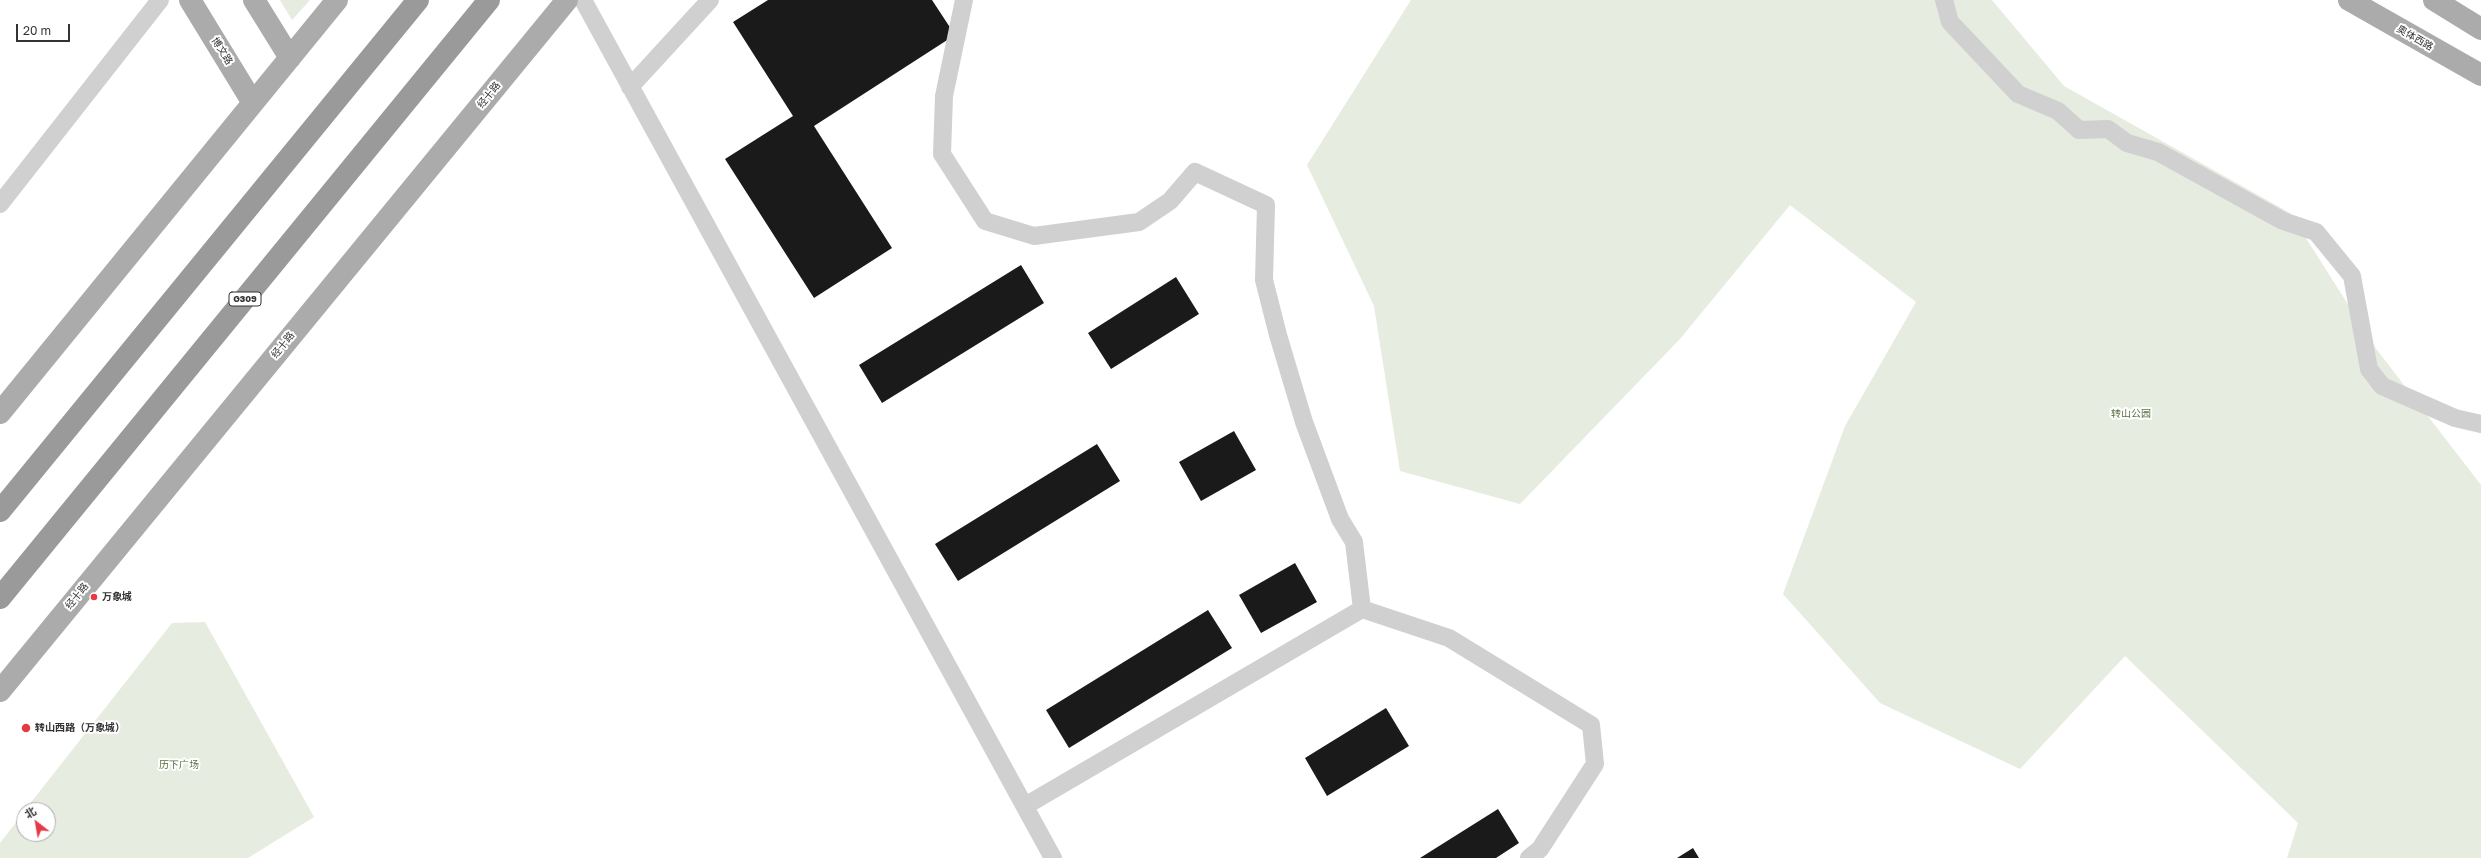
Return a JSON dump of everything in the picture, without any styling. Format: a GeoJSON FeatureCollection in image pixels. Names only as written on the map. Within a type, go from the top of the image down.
{"type":"FeatureCollection","features":[{"type":"Feature","properties":{"kind":"highway"},"geometry":{"type":"LineString","coordinates":[[0,511],[418,0]]}},
{"type":"Feature","properties":{"kind":"highway","name":"G309"},"geometry":{"type":"LineString","coordinates":[[0,598],[489,0]]}},
{"type":"Feature","properties":{"kind":"main road","name":"博文路"},"geometry":{"type":"LineString","coordinates":[[190,0],[254,102]]}},
{"type":"Feature","properties":{"kind":"main road"},"geometry":{"type":"LineString","coordinates":[[254,0],[290,58]]}},
{"type":"Feature","properties":{"kind":"main road"},"geometry":{"type":"LineString","coordinates":[[0,413],[337,0]]}},
{"type":"Feature","properties":{"kind":"main road","name":"经十路"},"geometry":{"type":"LineString","coordinates":[[0,691],[567,0]]}},
{"type":"Feature","properties":{"kind":"main road","name":"奥体西路"},"geometry":{"type":"LineString","coordinates":[[2350,0],[2481,75]]}},
{"type":"Feature","properties":{"kind":"main road"},"geometry":{"type":"LineString","coordinates":[[2434,0],[2481,29]]}},
{"type":"Feature","properties":{"kind":"street"},"geometry":{"type":"LineString","coordinates":[[0,204],[160,0]]}},
{"type":"Feature","properties":{"kind":"street"},"geometry":{"type":"LineString","coordinates":[[582,0],[1053,858]]}},
{"type":"Feature","properties":{"kind":"street"},"geometry":{"type":"LineString","coordinates":[[630,87],[710,0]]}},
{"type":"Feature","properties":{"kind":"street"},"geometry":{"type":"LineString","coordinates":[[964,0],[944,96],[942,154],[985,221],[1034,236],[1139,222],[1170,201],[1194,172],[1266,205],[1264,280],[1278,335],[1304,422],[1340,519],[1354,542],[1362,609]]}},
{"type":"Feature","properties":{"kind":"street"},"geometry":{"type":"LineString","coordinates":[[1944,0],[1950,22],[2018,94],[2058,111],[2079,130],[2108,129],[2127,143],[2158,152],[2283,221],[2316,232],[2352,276],[2369,369],[2382,386],[2455,418],[2481,424]]}},
{"type":"Feature","properties":{"kind":"street"},"geometry":{"type":"LineString","coordinates":[[1025,806],[1362,609],[1449,638],[1591,725],[1594,764],[1540,849],[1528,858]]}},
{"type":"Feature","properties":{"kind":"green space"},"geometry":{"type":"Polygon","coordinates":[[[280,0],[310,0],[292,20],[280,0]]]}},
{"type":"Feature","properties":{"kind":"green space","name":"转山公园"},"geometry":{"type":"Polygon","coordinates":[[[1411,0],[1992,0],[2064,86],[2290,213],[2377,350],[2481,485],[2481,858],[2287,858],[2298,823],[2125,656],[2020,769],[1880,703],[1783,594],[1845,426],[1916,302],[1790,205],[1680,339],[1520,504],[1400,471],[1374,306],[1307,165],[1411,0]]]}},
{"type":"Feature","properties":{"kind":"green space","name":"历下广场"},"geometry":{"type":"Polygon","coordinates":[[[205,622],[314,817],[248,858],[0,858],[0,843],[16,822],[16,842],[56,842],[56,802],[31,802],[172,623],[205,622]]]}},
{"type":"Feature","properties":{"kind":"building"},"geometry":{"type":"Polygon","coordinates":[[[768,0],[932,0],[955,35],[814,126],[892,248],[814,298],[725,159],[793,116],[733,22],[768,0]]]}},
{"type":"Feature","properties":{"kind":"building"},"geometry":{"type":"Polygon","coordinates":[[[1021,265],[1044,303],[882,403],[859,365],[1021,265]]]}},
{"type":"Feature","properties":{"kind":"building"},"geometry":{"type":"Polygon","coordinates":[[[1176,277],[1199,314],[1111,369],[1088,333],[1176,277]]]}},
{"type":"Feature","properties":{"kind":"building"},"geometry":{"type":"Polygon","coordinates":[[[1234,431],[1256,470],[1201,501],[1179,462],[1234,431]]]}},
{"type":"Feature","properties":{"kind":"building"},"geometry":{"type":"Polygon","coordinates":[[[1097,444],[1120,481],[958,581],[935,544],[1097,444]]]}},
{"type":"Feature","properties":{"kind":"building"},"geometry":{"type":"Polygon","coordinates":[[[1295,563],[1317,602],[1261,633],[1239,595],[1295,563]]]}},
{"type":"Feature","properties":{"kind":"building"},"geometry":{"type":"Polygon","coordinates":[[[1208,610],[1232,648],[1069,748],[1046,710],[1208,610]]]}},
{"type":"Feature","properties":{"kind":"building"},"geometry":{"type":"Polygon","coordinates":[[[1386,708],[1409,746],[1327,796],[1305,758],[1386,708]]]}},
{"type":"Feature","properties":{"kind":"building"},"geometry":{"type":"Polygon","coordinates":[[[1498,809],[1519,843],[1496,858],[1420,858],[1498,809]]]}},
{"type":"Feature","properties":{"kind":"building"},"geometry":{"type":"Polygon","coordinates":[[[1693,848],[1699,858],[1677,858],[1693,848]]]}},
{"type":"Feature","properties":{"kind":"place","name":"万象城"},"geometry":{"type":"Point","coordinates":[94,597]}},
{"type":"Feature","properties":{"kind":"place","name":"转山西路（万象城）"},"geometry":{"type":"Point","coordinates":[26,728]}}]}
